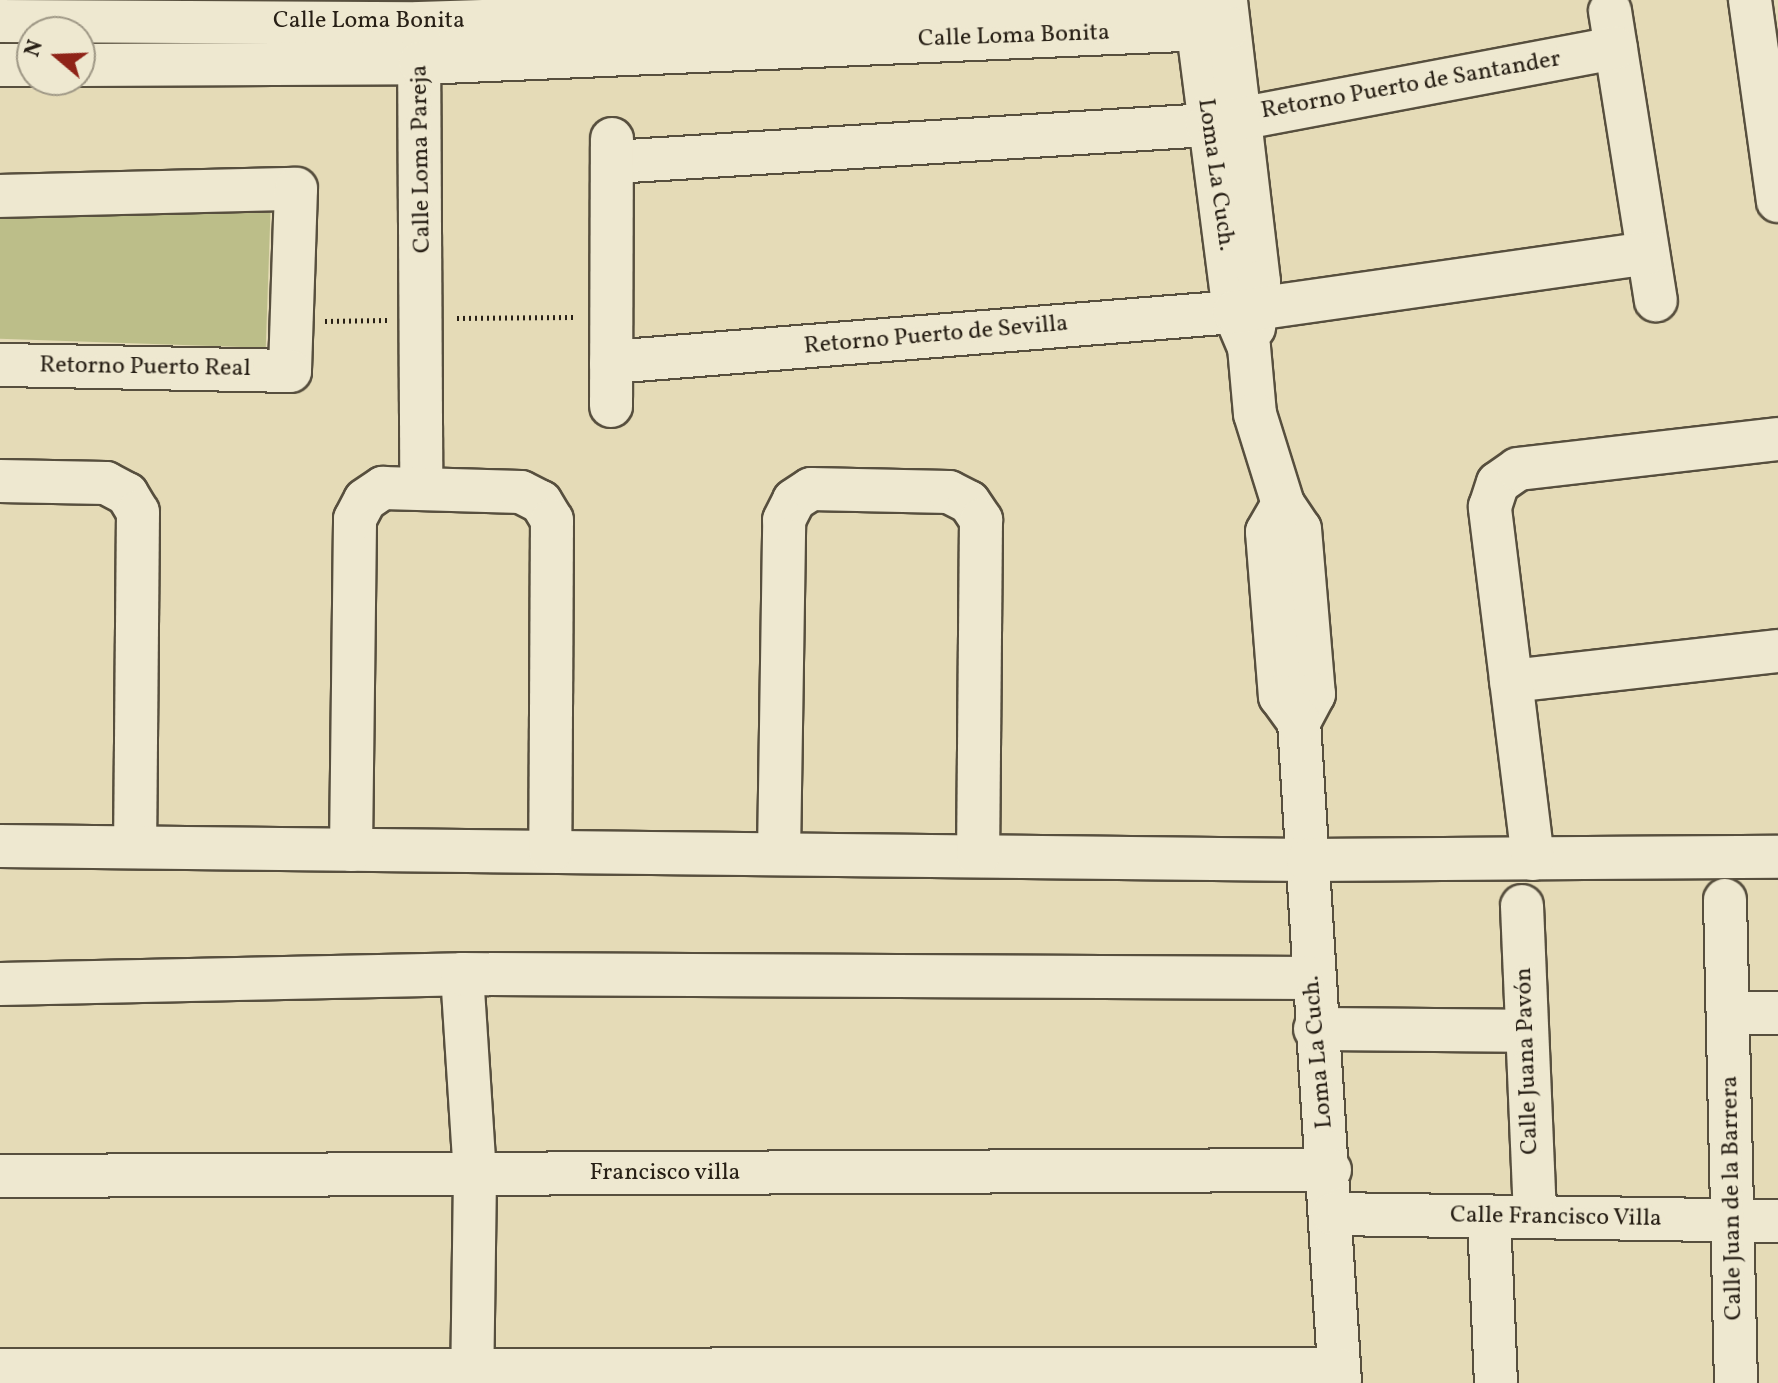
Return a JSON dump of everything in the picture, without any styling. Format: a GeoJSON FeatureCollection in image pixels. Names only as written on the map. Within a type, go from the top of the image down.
{"type":"FeatureCollection","features":[{"type":"Feature","properties":{"kind":"street"},"geometry":{"type":"LineString","coordinates":[[1760,4],[1778,201]]}},
{"type":"Feature","properties":{"kind":"street","name":"Calle Loma Bonita"},"geometry":{"type":"LineString","coordinates":[[21,14],[226,11],[419,29]]}},
{"type":"Feature","properties":{"kind":"street","name":"Calle Loma Bonita"},"geometry":{"type":"LineString","coordinates":[[96,63],[419,29],[1203,11]]}},
{"type":"Feature","properties":{"kind":"street","name":"Loma La Cuch."},"geometry":{"type":"LineString","coordinates":[[1203,11],[1223,121],[1248,322],[1255,414],[1283,504],[1267,532],[1280,696],[1299,722],[1315,1029],[1330,1170],[1340,1376]]}},
{"type":"Feature","properties":{"kind":"street","name":"Calle Loma Pareja"},"geometry":{"type":"LineString","coordinates":[[419,29],[424,319],[421,469]]}},
{"type":"Feature","properties":{"kind":"street","name":"Retorno Puerto de Santander"},"geometry":{"type":"LineString","coordinates":[[1223,121],[1613,30],[1656,300]]}},
{"type":"Feature","properties":{"kind":"street"},"geometry":{"type":"LineString","coordinates":[[611,406],[612,150],[1223,121]]}},
{"type":"Feature","properties":{"kind":"street","name":"Retorno Puerto Real"},"geometry":{"type":"LineString","coordinates":[[0,196],[296,189],[290,371],[0,365]]}},
{"type":"Feature","properties":{"kind":"street"},"geometry":{"type":"LineString","coordinates":[[1248,322],[1648,253]]}},
{"type":"Feature","properties":{"kind":"street","name":"Retorno Puerto de Sevilla"},"geometry":{"type":"LineString","coordinates":[[611,362],[1248,322]]}},
{"type":"Feature","properties":{"kind":"street"},"geometry":{"type":"LineString","coordinates":[[1533,859],[1490,507],[1498,483],[1518,469],[1778,439]]}},
{"type":"Feature","properties":{"kind":"street"},"geometry":{"type":"LineString","coordinates":[[0,481],[106,483],[127,494],[138,512],[135,847]]}},
{"type":"Feature","properties":{"kind":"street"},"geometry":{"type":"LineString","coordinates":[[351,850],[355,519],[365,500],[383,488],[521,492],[541,502],[552,520],[550,851]]}},
{"type":"Feature","properties":{"kind":"street"},"geometry":{"type":"LineString","coordinates":[[779,854],[784,520],[794,500],[811,489],[949,492],[969,502],[981,520],[978,856]]}},
{"type":"Feature","properties":{"kind":"street"},"geometry":{"type":"LineString","coordinates":[[1511,681],[1778,651]]}},
{"type":"Feature","properties":{"kind":"street"},"geometry":{"type":"LineString","coordinates":[[0,846],[1308,860],[1778,857]]}},
{"type":"Feature","properties":{"kind":"street","name":"Calle Juan de la Barrera"},"geometry":{"type":"LineString","coordinates":[[1725,900],[1735,1221],[1736,1383]]}},
{"type":"Feature","properties":{"kind":"street","name":"Calle Juana Pavón"},"geometry":{"type":"LineString","coordinates":[[1522,906],[1535,1215]]}},
{"type":"Feature","properties":{"kind":"street"},"geometry":{"type":"LineString","coordinates":[[0,984],[462,974],[1312,978]]}},
{"type":"Feature","properties":{"kind":"street"},"geometry":{"type":"LineString","coordinates":[[462,974],[475,1176],[472,1377]]}},
{"type":"Feature","properties":{"kind":"street"},"geometry":{"type":"LineString","coordinates":[[1729,1013],[1778,1013]]}},
{"type":"Feature","properties":{"kind":"street"},"geometry":{"type":"LineString","coordinates":[[1315,1029],[1526,1031]]}},
{"type":"Feature","properties":{"kind":"street","name":"Francisco villa"},"geometry":{"type":"LineString","coordinates":[[0,1176],[1330,1170]]}},
{"type":"Feature","properties":{"kind":"street","name":"Calle Francisco Villa"},"geometry":{"type":"LineString","coordinates":[[1333,1214],[1778,1221]]}},
{"type":"Feature","properties":{"kind":"street"},"geometry":{"type":"LineString","coordinates":[[1489,1217],[1496,1383]]}},
{"type":"Feature","properties":{"kind":"street"},"geometry":{"type":"LineString","coordinates":[[0,1370],[472,1377],[1340,1376]]}},
{"type":"Feature","properties":{"kind":"green space"},"geometry":{"type":"Polygon","coordinates":[[[0,188],[271,197],[266,348],[0,339],[0,188]]]}}]}
